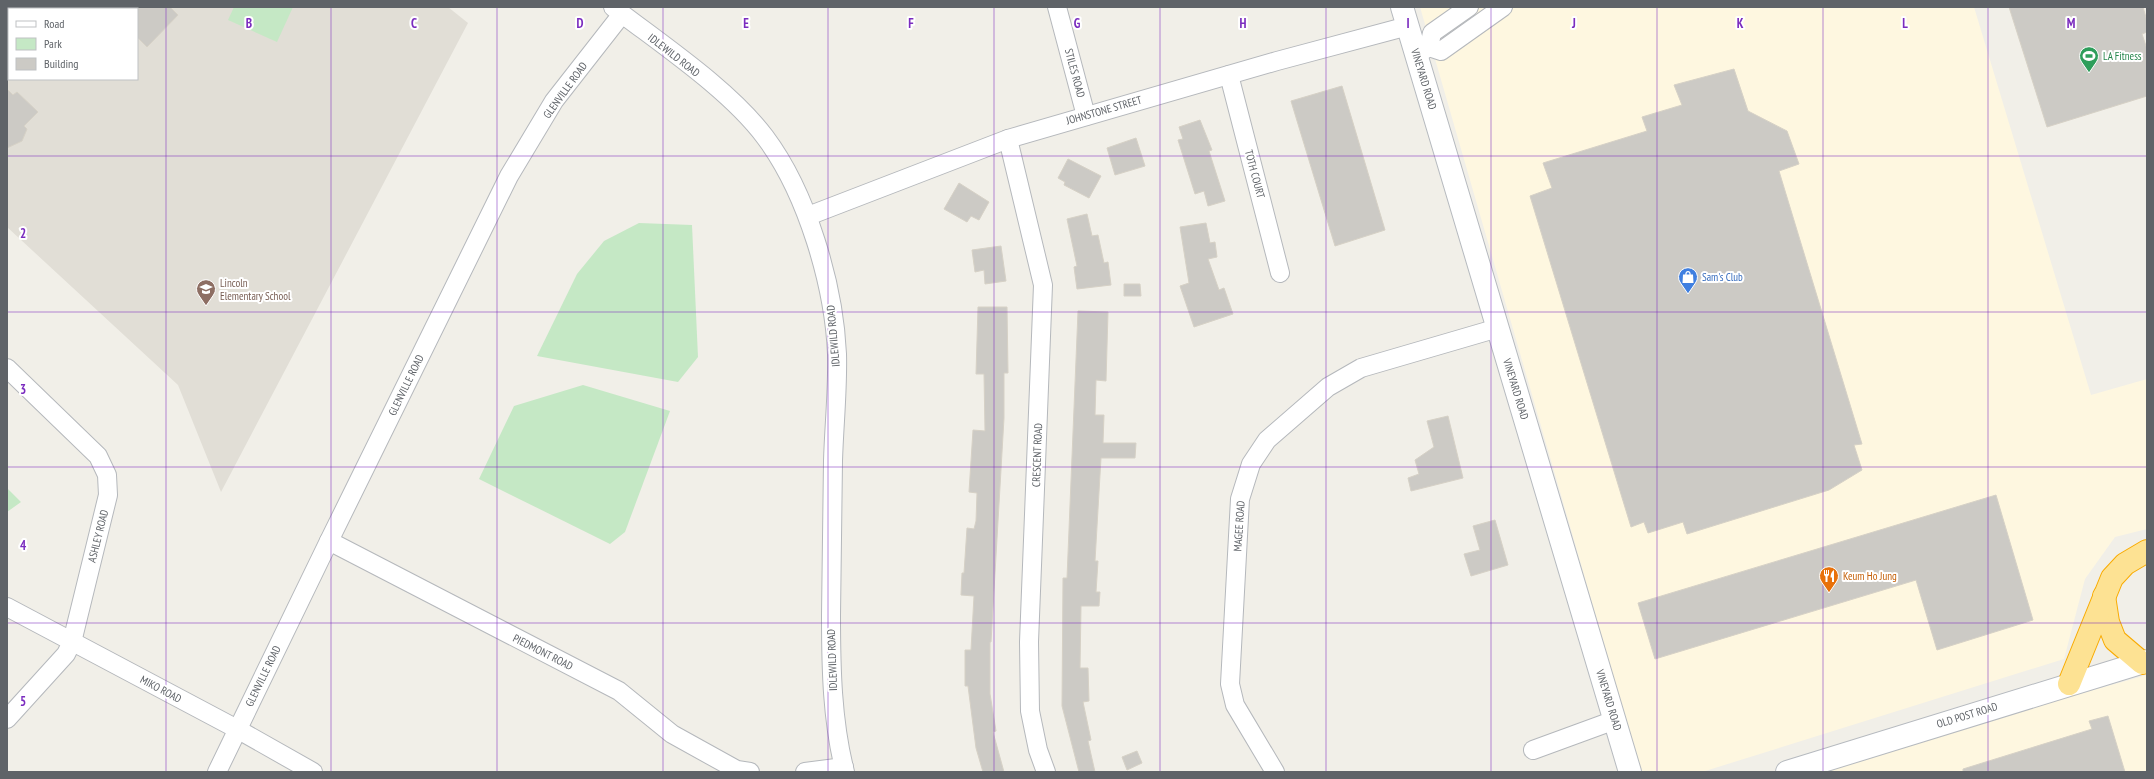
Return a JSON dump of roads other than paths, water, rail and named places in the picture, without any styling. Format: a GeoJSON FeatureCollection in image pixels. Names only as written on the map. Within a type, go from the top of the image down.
{"type":"FeatureCollection","features":[{"type":"Feature","properties":{"kind":"highway"},"geometry":{"type":"LineString","coordinates":[[2069,684],[2104,594],[2112,578],[2125,564],[2147,551]]}},
{"type":"Feature","properties":{"kind":"highway"},"geometry":{"type":"LineString","coordinates":[[2104,594],[2108,622],[2115,640],[2144,662]]}},
{"type":"Feature","properties":{"kind":"street","name":"STILES ROAD"},"geometry":{"type":"LineString","coordinates":[[1057,7],[1086,116]]}},
{"type":"Feature","properties":{"kind":"street"},"geometry":{"type":"LineString","coordinates":[[1470,7],[1432,33],[1423,50],[1441,51],[1503,7]]}},
{"type":"Feature","properties":{"kind":"street","name":"IDLEWILD ROAD"},"geometry":{"type":"LineString","coordinates":[[618,11],[739,108],[766,138],[791,180],[808,216],[833,313],[837,355],[832,511],[831,640],[835,722],[845,769]]}},
{"type":"Feature","properties":{"kind":"street","name":"GLENVILLE ROAD"},"geometry":{"type":"LineString","coordinates":[[217,772],[509,176],[554,101],[618,11]]}},
{"type":"Feature","properties":{"kind":"street","name":"JOHNSTONE STREET"},"geometry":{"type":"LineString","coordinates":[[808,216],[1008,139],[1229,75],[1405,16]]}},
{"type":"Feature","properties":{"kind":"street","name":"VINEYARD ROAD"},"geometry":{"type":"LineString","coordinates":[[1405,16],[1423,50],[1498,328],[1630,772]]}},
{"type":"Feature","properties":{"kind":"street","name":"TOTH COURT"},"geometry":{"type":"LineString","coordinates":[[1229,75],[1280,274]]}},
{"type":"Feature","properties":{"kind":"street","name":"CRESCENT ROAD"},"geometry":{"type":"LineString","coordinates":[[1008,139],[1044,285],[1029,642],[1030,711],[1038,750],[1046,772]]}},
{"type":"Feature","properties":{"kind":"street","name":"MAGEE ROAD"},"geometry":{"type":"LineString","coordinates":[[1275,772],[1235,705],[1230,684],[1240,499],[1251,464],[1267,440],[1328,386],[1361,368],[1498,328]]}},
{"type":"Feature","properties":{"kind":"street","name":"ASHLEY ROAD"},"geometry":{"type":"LineString","coordinates":[[7,368],[98,456],[107,474],[108,495],[72,642],[66,654],[7,719]]}},
{"type":"Feature","properties":{"kind":"street","name":"PIEDMONT ROAD"},"geometry":{"type":"LineString","coordinates":[[329,541],[619,691],[672,734],[737,770],[750,772]]}},
{"type":"Feature","properties":{"kind":"street","name":"MIKO ROAD"},"geometry":{"type":"LineString","coordinates":[[7,607],[237,729],[314,772]]}},
{"type":"Feature","properties":{"kind":"street","name":"OLD POST ROAD"},"geometry":{"type":"LineString","coordinates":[[1787,772],[2144,662]]}},
{"type":"Feature","properties":{"kind":"street"},"geometry":{"type":"LineString","coordinates":[[1533,750],[1615,720]]}},
{"type":"Feature","properties":{"kind":"street"},"geometry":{"type":"LineString","coordinates":[[805,772],[845,769]]}},
{"type":"Feature","properties":{"kind":"place","name":"LA Fitness"},"geometry":{"type":"Point","coordinates":[2089,73]}},
{"type":"Feature","properties":{"kind":"place","name":"Sam's Club"},"geometry":{"type":"Point","coordinates":[1688,294]}},
{"type":"Feature","properties":{"kind":"place","name":"Lincoln Elementary School"},"geometry":{"type":"Point","coordinates":[206,306]}},
{"type":"Feature","properties":{"kind":"place","name":"Keum Ho Jung"},"geometry":{"type":"Point","coordinates":[1829,593]}}]}
